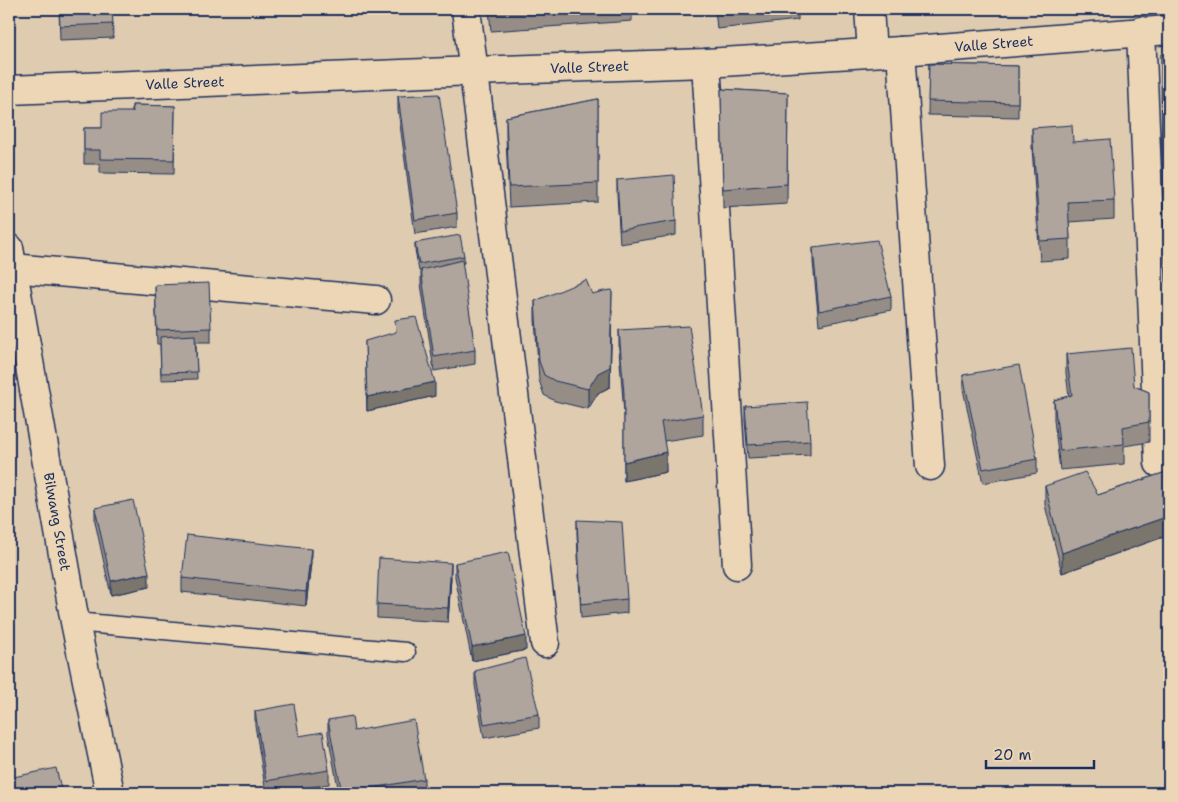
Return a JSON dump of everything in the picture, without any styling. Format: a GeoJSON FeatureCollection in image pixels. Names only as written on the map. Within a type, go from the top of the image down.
{"type":"FeatureCollection","features":[{"type":"Feature","properties":{"kind":"street"},"geometry":{"type":"LineString","coordinates":[[466,9],[545,643]]}},
{"type":"Feature","properties":{"kind":"street"},"geometry":{"type":"LineString","coordinates":[[869,9],[872,52]]}},
{"type":"Feature","properties":{"kind":"street","name":"Valle Street"},"geometry":{"type":"LineString","coordinates":[[9,90],[706,63],[900,51],[1169,30]]}},
{"type":"Feature","properties":{"kind":"street"},"geometry":{"type":"LineString","coordinates":[[1141,32],[1159,463]]}},
{"type":"Feature","properties":{"kind":"street"},"geometry":{"type":"LineString","coordinates":[[900,51],[930,466]]}},
{"type":"Feature","properties":{"kind":"street"},"geometry":{"type":"LineString","coordinates":[[706,63],[737,565]]}},
{"type":"Feature","properties":{"kind":"street"},"geometry":{"type":"LineString","coordinates":[[11,258],[376,300]]}},
{"type":"Feature","properties":{"kind":"street","name":"Bilwang Street"},"geometry":{"type":"LineString","coordinates":[[11,258],[75,622],[110,793]]}},
{"type":"Feature","properties":{"kind":"lane"},"geometry":{"type":"LineString","coordinates":[[75,622],[406,652]]}},
{"type":"Feature","properties":{"kind":"building"},"geometry":{"type":"Polygon","coordinates":[[[59,9],[112,9],[113,24],[60,26],[59,9]]]}},
{"type":"Feature","properties":{"kind":"building"},"geometry":{"type":"Polygon","coordinates":[[[490,9],[526,9],[491,11],[490,9]]]}},
{"type":"Feature","properties":{"kind":"building"},"geometry":{"type":"Polygon","coordinates":[[[1161,54],[1169,54],[1169,165],[1162,165],[1161,54]]]}},
{"type":"Feature","properties":{"kind":"building"},"geometry":{"type":"Polygon","coordinates":[[[929,64],[1018,66],[1018,103],[928,101],[929,64]]]}},
{"type":"Feature","properties":{"kind":"building"},"geometry":{"type":"Polygon","coordinates":[[[721,89],[788,93],[787,184],[723,189],[721,89]]]}},
{"type":"Feature","properties":{"kind":"building"},"geometry":{"type":"Polygon","coordinates":[[[439,94],[457,213],[415,220],[398,96],[439,94]]]}},
{"type":"Feature","properties":{"kind":"building"},"geometry":{"type":"Polygon","coordinates":[[[598,99],[598,183],[509,187],[506,117],[598,99]]]}},
{"type":"Feature","properties":{"kind":"building"},"geometry":{"type":"Polygon","coordinates":[[[132,105],[175,106],[174,160],[100,159],[100,150],[84,150],[84,128],[102,128],[102,112],[133,112],[132,105]]]}},
{"type":"Feature","properties":{"kind":"building"},"geometry":{"type":"Polygon","coordinates":[[[1072,125],[1073,142],[1110,139],[1114,200],[1068,202],[1070,239],[1040,241],[1032,128],[1072,125]]]}},
{"type":"Feature","properties":{"kind":"building"},"geometry":{"type":"Polygon","coordinates":[[[674,175],[676,221],[620,230],[617,180],[674,175]]]}},
{"type":"Feature","properties":{"kind":"building"},"geometry":{"type":"Polygon","coordinates":[[[1166,196],[1169,196],[1169,269],[1166,196]]]}},
{"type":"Feature","properties":{"kind":"building"},"geometry":{"type":"Polygon","coordinates":[[[460,235],[464,256],[419,264],[415,243],[460,235]]]}},
{"type":"Feature","properties":{"kind":"building"},"geometry":{"type":"Polygon","coordinates":[[[877,240],[891,296],[819,311],[813,248],[877,240]]]}},
{"type":"Feature","properties":{"kind":"building"},"geometry":{"type":"Polygon","coordinates":[[[462,260],[475,350],[434,357],[421,270],[462,260]]]}},
{"type":"Feature","properties":{"kind":"building"},"geometry":{"type":"Polygon","coordinates":[[[586,280],[592,294],[612,290],[610,367],[598,373],[588,389],[555,381],[544,375],[539,361],[535,301],[586,280]]]}},
{"type":"Feature","properties":{"kind":"building"},"geometry":{"type":"Polygon","coordinates":[[[209,283],[211,328],[157,330],[155,285],[209,283]]]}},
{"type":"Feature","properties":{"kind":"building"},"geometry":{"type":"Polygon","coordinates":[[[416,317],[435,382],[367,397],[365,341],[396,332],[395,320],[416,317]]]}},
{"type":"Feature","properties":{"kind":"building"},"geometry":{"type":"Polygon","coordinates":[[[689,326],[703,415],[661,422],[666,452],[624,462],[624,394],[619,330],[689,326]]]}},
{"type":"Feature","properties":{"kind":"building"},"geometry":{"type":"Polygon","coordinates":[[[195,335],[197,372],[161,373],[160,337],[195,335]]]}},
{"type":"Feature","properties":{"kind":"building"},"geometry":{"type":"Polygon","coordinates":[[[1131,348],[1134,386],[1149,392],[1149,422],[1123,427],[1124,444],[1060,451],[1054,400],[1072,395],[1066,354],[1131,348]]]}},
{"type":"Feature","properties":{"kind":"building"},"geometry":{"type":"Polygon","coordinates":[[[1019,365],[1037,459],[983,469],[963,375],[1019,365]]]}},
{"type":"Feature","properties":{"kind":"building"},"geometry":{"type":"Polygon","coordinates":[[[807,402],[810,441],[748,445],[745,406],[807,402]]]}},
{"type":"Feature","properties":{"kind":"building"},"geometry":{"type":"Polygon","coordinates":[[[1169,471],[1169,516],[1062,553],[1045,486],[1085,472],[1098,495],[1169,471]]]}},
{"type":"Feature","properties":{"kind":"building"},"geometry":{"type":"Polygon","coordinates":[[[133,500],[149,573],[111,581],[95,508],[133,500]]]}},
{"type":"Feature","properties":{"kind":"building"},"geometry":{"type":"Polygon","coordinates":[[[577,520],[622,522],[627,599],[581,604],[577,520]]]}},
{"type":"Feature","properties":{"kind":"building"},"geometry":{"type":"Polygon","coordinates":[[[187,535],[311,549],[306,592],[182,578],[187,535]]]}},
{"type":"Feature","properties":{"kind":"building"},"geometry":{"type":"Polygon","coordinates":[[[508,552],[526,636],[472,647],[455,563],[508,552]]]}},
{"type":"Feature","properties":{"kind":"building"},"geometry":{"type":"Polygon","coordinates":[[[379,558],[451,563],[448,608],[377,604],[379,558]]]}},
{"type":"Feature","properties":{"kind":"building"},"geometry":{"type":"Polygon","coordinates":[[[525,658],[539,714],[484,724],[475,671],[525,658]]]}},
{"type":"Feature","properties":{"kind":"building"},"geometry":{"type":"Polygon","coordinates":[[[294,704],[299,736],[323,732],[329,770],[266,781],[255,711],[294,704]]]}},
{"type":"Feature","properties":{"kind":"building"},"geometry":{"type":"Polygon","coordinates":[[[352,716],[354,731],[414,720],[424,779],[342,793],[328,720],[352,716]]]}},
{"type":"Feature","properties":{"kind":"building"},"geometry":{"type":"Polygon","coordinates":[[[56,768],[62,793],[9,793],[9,778],[56,768]]]}}]}
